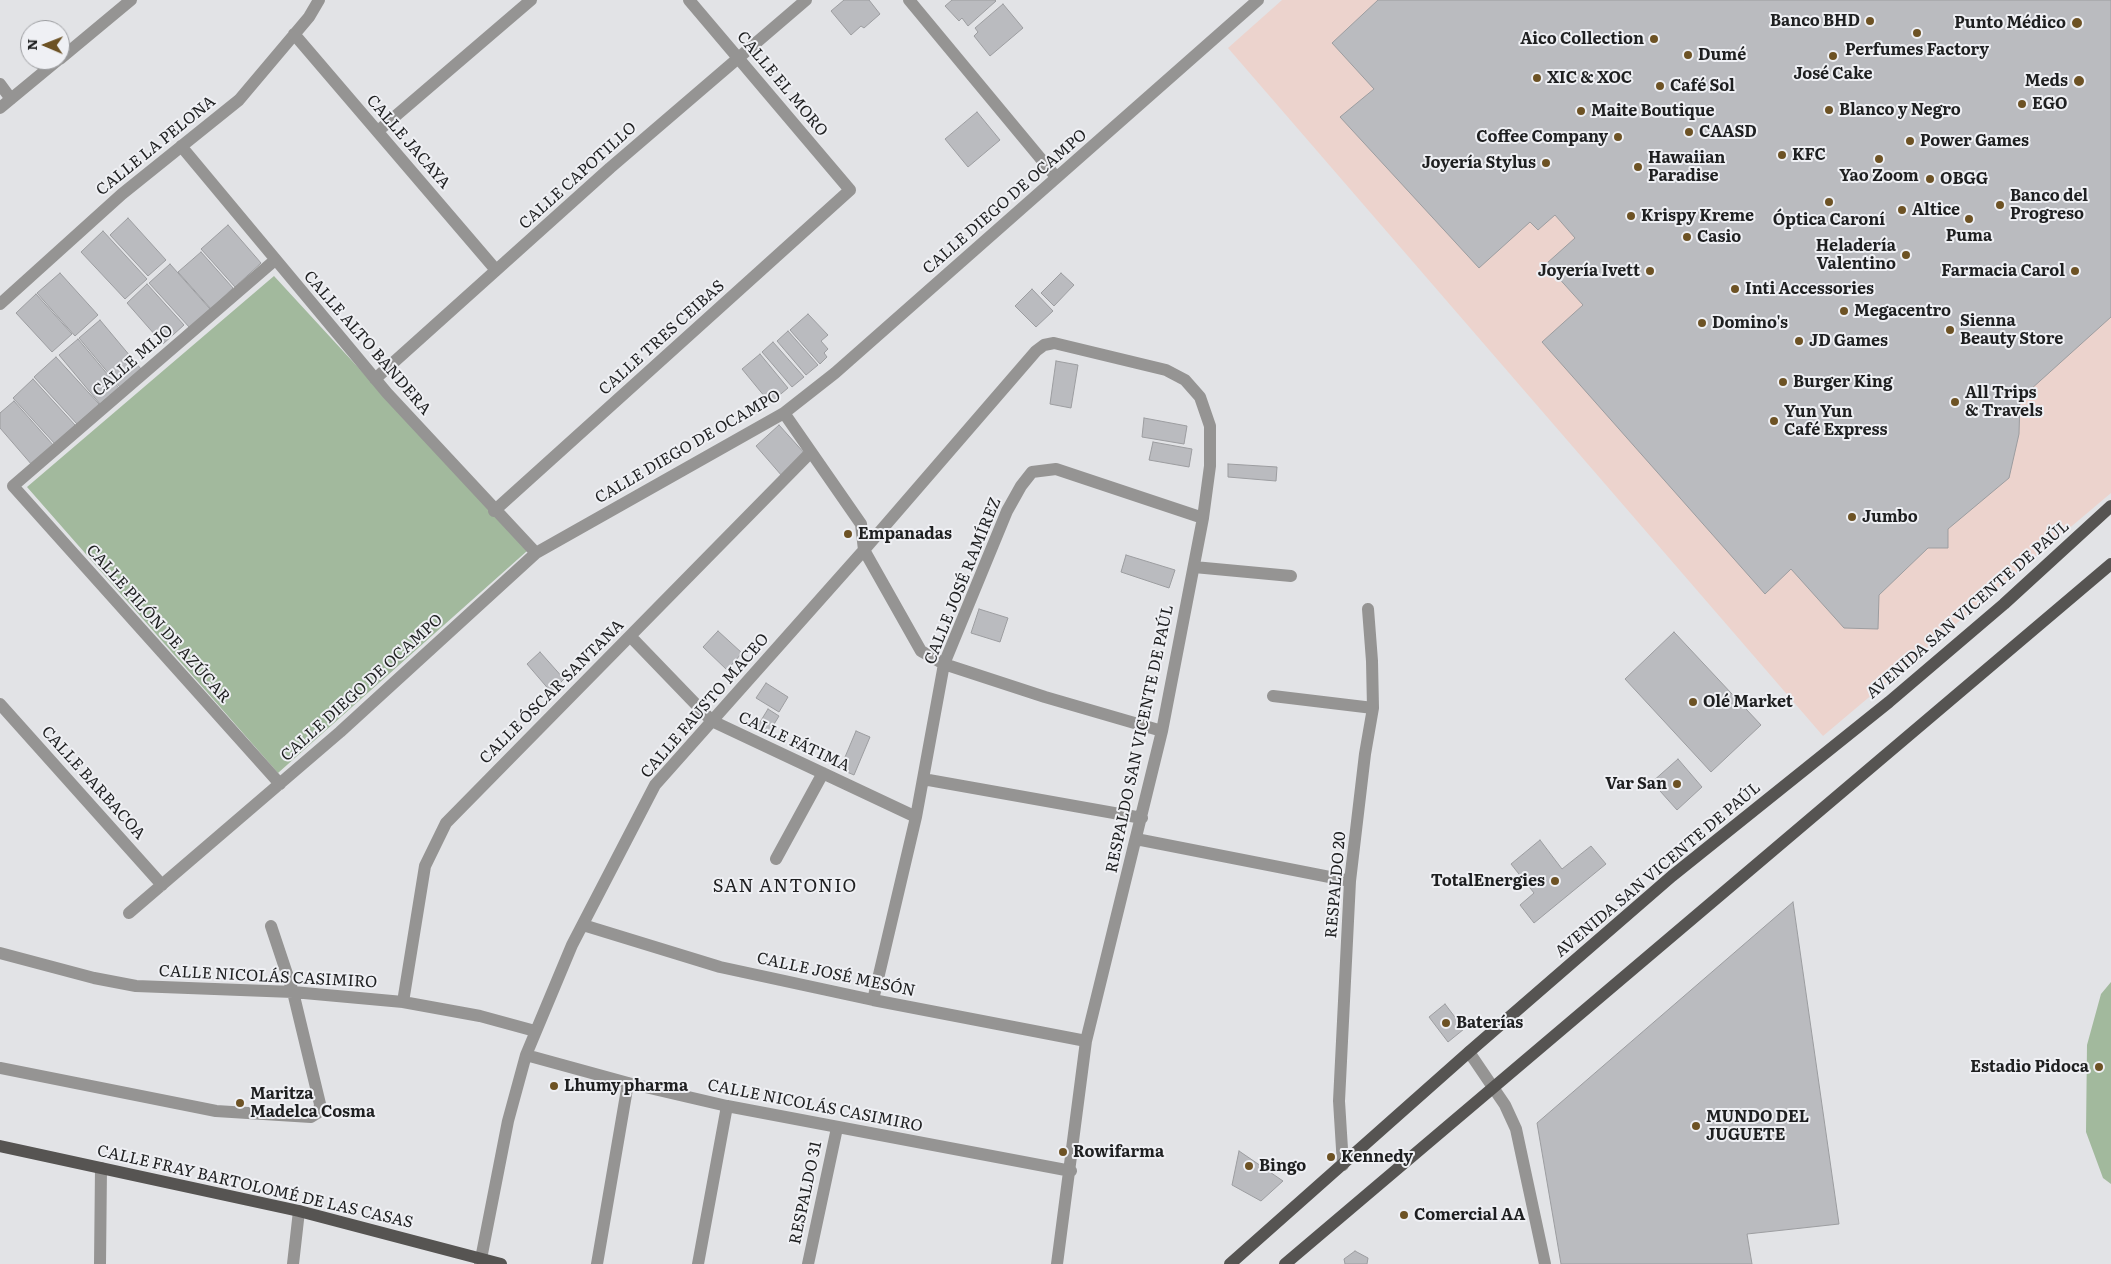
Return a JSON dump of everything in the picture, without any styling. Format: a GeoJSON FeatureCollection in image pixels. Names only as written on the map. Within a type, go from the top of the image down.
{"type":"FeatureCollection","features":[{"type":"Feature","properties":{"kind":"main road","name":"AVENIDA SAN VICENTE DE PAÚL"},"geometry":{"type":"LineString","coordinates":[[1230,1264],[1469,1052],[1672,876],[1876,712],[1996,610],[2111,506]]}},
{"type":"Feature","properties":{"kind":"main road"},"geometry":{"type":"LineString","coordinates":[[1285,1264],[2111,564]]}},
{"type":"Feature","properties":{"kind":"main road","name":"CALLE FRAY BARTOLOMÉ DE LAS CASAS"},"geometry":{"type":"LineString","coordinates":[[0,1146],[299,1211],[480,1261],[501,1264]]}},
{"type":"Feature","properties":{"kind":"street"},"geometry":{"type":"LineString","coordinates":[[70,50],[131,0]]}},
{"type":"Feature","properties":{"kind":"street","name":"CALLE LA PELONA"},"geometry":{"type":"LineString","coordinates":[[0,304],[122,194],[239,100],[309,17],[319,0]]}},
{"type":"Feature","properties":{"kind":"street"},"geometry":{"type":"LineString","coordinates":[[378,132],[531,0]]}},
{"type":"Feature","properties":{"kind":"street","name":"CALLE EL MORO"},"geometry":{"type":"LineString","coordinates":[[689,0],[850,190]]}},
{"type":"Feature","properties":{"kind":"street","name":"CALLE CAPOTILLO"},"geometry":{"type":"LineString","coordinates":[[375,379],[610,168],[806,0]]}},
{"type":"Feature","properties":{"kind":"street"},"geometry":{"type":"LineString","coordinates":[[909,0],[1056,177]]}},
{"type":"Feature","properties":{"kind":"street","name":"CALLE DIEGO DE OCAMPO"},"geometry":{"type":"LineString","coordinates":[[129,913],[340,732],[536,553],[784,413],[835,373],[1258,0]]}},
{"type":"Feature","properties":{"kind":"street","name":"CALLE JACAYA"},"geometry":{"type":"LineString","coordinates":[[294,34],[496,270]]}},
{"type":"Feature","properties":{"kind":"street"},"geometry":{"type":"LineString","coordinates":[[0,108],[46,70]]}},
{"type":"Feature","properties":{"kind":"street"},"geometry":{"type":"LineString","coordinates":[[0,84],[11,99]]}},
{"type":"Feature","properties":{"kind":"street","name":"CALLE ALTO BANDERA"},"geometry":{"type":"LineString","coordinates":[[182,146],[375,379],[494,511],[536,553]]}},
{"type":"Feature","properties":{"kind":"street","name":"CALLE TRES CEIBAS"},"geometry":{"type":"LineString","coordinates":[[494,511],[850,190]]}},
{"type":"Feature","properties":{"kind":"street","name":"CALLE MIJO"},"geometry":{"type":"LineString","coordinates":[[13,486],[275,260]]}},
{"type":"Feature","properties":{"kind":"street","name":"RESPALDO SAN VICENTE DE PAÚL"},"geometry":{"type":"LineString","coordinates":[[1036,351],[1044,345],[1054,343],[1166,370],[1186,380],[1200,397],[1210,426],[1210,466],[1203,518],[1162,731],[1086,1041],[1058,1264]]}},
{"type":"Feature","properties":{"kind":"street","name":"CALLE FAUSTO MACEO"},"geometry":{"type":"LineString","coordinates":[[480,1261],[508,1121],[526,1055],[572,945],[656,785],[864,550],[1036,351]]}},
{"type":"Feature","properties":{"kind":"street"},"geometry":{"type":"LineString","coordinates":[[784,413],[861,524],[864,550],[921,651],[944,664],[1045,697],[1162,731]]}},
{"type":"Feature","properties":{"kind":"street","name":"CALLE ÓSCAR SANTANA"},"geometry":{"type":"LineString","coordinates":[[403,1002],[425,866],[446,822],[811,452]]}},
{"type":"Feature","properties":{"kind":"street","name":"CALLE JOSÉ RAMÍREZ"},"geometry":{"type":"LineString","coordinates":[[873,1000],[916,817],[944,664],[1007,511],[1021,486],[1032,472],[1056,470],[1203,518]]}},
{"type":"Feature","properties":{"kind":"street","name":"CALLE PILÓN DE AZÚCAR"},"geometry":{"type":"LineString","coordinates":[[13,486],[280,784]]}},
{"type":"Feature","properties":{"kind":"street"},"geometry":{"type":"LineString","coordinates":[[1194,567],[1291,576]]}},
{"type":"Feature","properties":{"kind":"street","name":"RESPALDO 20"},"geometry":{"type":"LineString","coordinates":[[1343,1165],[1339,1101],[1350,881],[1365,754],[1373,708],[1368,609]]}},
{"type":"Feature","properties":{"kind":"street","name":"CALLE FÁTIMA"},"geometry":{"type":"LineString","coordinates":[[630,636],[712,721],[916,817]]}},
{"type":"Feature","properties":{"kind":"street"},"geometry":{"type":"LineString","coordinates":[[1272,696],[1373,708]]}},
{"type":"Feature","properties":{"kind":"street","name":"CALLE BARBACOA"},"geometry":{"type":"LineString","coordinates":[[0,704],[162,885]]}},
{"type":"Feature","properties":{"kind":"street"},"geometry":{"type":"LineString","coordinates":[[776,859],[823,773]]}},
{"type":"Feature","properties":{"kind":"street"},"geometry":{"type":"LineString","coordinates":[[923,779],[1142,818]]}},
{"type":"Feature","properties":{"kind":"street"},"geometry":{"type":"LineString","coordinates":[[1136,839],[1350,881]]}},
{"type":"Feature","properties":{"kind":"street","name":"CALLE JOSÉ MESÓN"},"geometry":{"type":"LineString","coordinates":[[583,925],[720,967],[873,1000],[1086,1041]]}},
{"type":"Feature","properties":{"kind":"street"},"geometry":{"type":"LineString","coordinates":[[0,1068],[216,1111],[311,1117],[318,1112],[320,1104],[293,992],[271,926]]}},
{"type":"Feature","properties":{"kind":"street","name":"CALLE NICOLÁS CASIMIRO"},"geometry":{"type":"LineString","coordinates":[[0,953],[94,978],[136,986],[293,992],[403,1002],[480,1016],[535,1032]]}},
{"type":"Feature","properties":{"kind":"street"},"geometry":{"type":"LineString","coordinates":[[1469,1052],[1505,1105],[1516,1129],[1545,1264]]}},
{"type":"Feature","properties":{"kind":"street","name":"CALLE NICOLÁS CASIMIRO"},"geometry":{"type":"LineString","coordinates":[[526,1055],[628,1083],[727,1106],[1071,1171]]}},
{"type":"Feature","properties":{"kind":"street"},"geometry":{"type":"LineString","coordinates":[[597,1264],[628,1083]]}},
{"type":"Feature","properties":{"kind":"street"},"geometry":{"type":"LineString","coordinates":[[698,1264],[727,1106]]}},
{"type":"Feature","properties":{"kind":"street","name":"RESPALDO 31"},"geometry":{"type":"LineString","coordinates":[[808,1264],[836,1128]]}},
{"type":"Feature","properties":{"kind":"street"},"geometry":{"type":"LineString","coordinates":[[100,1264],[101,1168]]}},
{"type":"Feature","properties":{"kind":"street"},"geometry":{"type":"LineString","coordinates":[[293,1264],[299,1211]]}},
{"type":"Feature","properties":{"kind":"shaded area","name":"Megacentro"},"geometry":{"type":"Polygon","coordinates":[[[1282,0],[2111,0],[2111,493],[1823,736],[1228,48],[1282,0]]]}},
{"type":"Feature","properties":{"kind":"green space"},"geometry":{"type":"Polygon","coordinates":[[[274,276],[527,551],[278,773],[27,487],[274,276]]]}},
{"type":"Feature","properties":{"kind":"green space","name":"Estadio Pidoca"},"geometry":{"type":"Polygon","coordinates":[[[2111,982],[2111,1184],[2103,1178],[2086,1132],[2087,1045],[2101,994],[2111,982]]]}},
{"type":"Feature","properties":{"kind":"building"},"geometry":{"type":"Polygon","coordinates":[[[844,0],[869,0],[880,14],[864,28],[861,26],[851,35],[831,11],[844,0]]]}},
{"type":"Feature","properties":{"kind":"building"},"geometry":{"type":"Polygon","coordinates":[[[952,0],[996,1],[968,26],[962,18],[959,21],[945,6],[952,0]]]}},
{"type":"Feature","properties":{"kind":"building","name":"Megacentro"},"geometry":{"type":"Polygon","coordinates":[[[1378,0],[2111,0],[2111,317],[2020,399],[2019,434],[2009,478],[1948,529],[1948,548],[1928,548],[1879,595],[1878,629],[1844,628],[1791,569],[1765,594],[1542,342],[1583,305],[1546,264],[1575,238],[1555,215],[1538,230],[1530,222],[1479,268],[1340,117],[1374,89],[1332,43],[1378,0]]]}},
{"type":"Feature","properties":{"kind":"building"},"geometry":{"type":"Polygon","coordinates":[[[1003,4],[1023,28],[990,56],[974,36],[978,32],[975,28],[1003,4]]]}},
{"type":"Feature","properties":{"kind":"building"},"geometry":{"type":"Polygon","coordinates":[[[977,112],[1000,140],[968,167],[945,139],[977,112]]]}},
{"type":"Feature","properties":{"kind":"building"},"geometry":{"type":"Polygon","coordinates":[[[128,218],[166,260],[148,276],[110,235],[128,218]]]}},
{"type":"Feature","properties":{"kind":"building"},"geometry":{"type":"Polygon","coordinates":[[[228,225],[261,263],[235,287],[201,249],[228,225]]]}},
{"type":"Feature","properties":{"kind":"building"},"geometry":{"type":"Polygon","coordinates":[[[103,231],[147,279],[125,299],[81,252],[103,231]]]}},
{"type":"Feature","properties":{"kind":"building"},"geometry":{"type":"Polygon","coordinates":[[[201,252],[233,288],[211,309],[178,272],[201,252]]]}},
{"type":"Feature","properties":{"kind":"building"},"geometry":{"type":"Polygon","coordinates":[[[170,264],[210,309],[190,328],[149,283],[170,264]]]}},
{"type":"Feature","properties":{"kind":"building"},"geometry":{"type":"Polygon","coordinates":[[[60,273],[98,315],[75,336],[37,293],[60,273]]]}},
{"type":"Feature","properties":{"kind":"building"},"geometry":{"type":"Polygon","coordinates":[[[1061,273],[1074,285],[1054,306],[1041,293],[1061,273]]]}},
{"type":"Feature","properties":{"kind":"building"},"geometry":{"type":"Polygon","coordinates":[[[147,284],[184,325],[163,344],[127,303],[147,284]]]}},
{"type":"Feature","properties":{"kind":"building"},"geometry":{"type":"Polygon","coordinates":[[[1032,289],[1053,311],[1036,327],[1015,306],[1032,289]]]}},
{"type":"Feature","properties":{"kind":"building"},"geometry":{"type":"Polygon","coordinates":[[[36,294],[72,334],[52,352],[16,313],[36,294]]]}},
{"type":"Feature","properties":{"kind":"building"},"geometry":{"type":"Polygon","coordinates":[[[808,314],[828,335],[821,341],[828,349],[824,353],[827,357],[820,364],[790,330],[808,314]]]}},
{"type":"Feature","properties":{"kind":"building"},"geometry":{"type":"Polygon","coordinates":[[[100,320],[141,369],[120,387],[79,338],[100,320]]]}},
{"type":"Feature","properties":{"kind":"building"},"geometry":{"type":"Polygon","coordinates":[[[788,331],[818,365],[806,375],[777,341],[788,331]]]}},
{"type":"Feature","properties":{"kind":"building"},"geometry":{"type":"Polygon","coordinates":[[[78,339],[119,388],[100,404],[59,355],[78,339]]]}},
{"type":"Feature","properties":{"kind":"building"},"geometry":{"type":"Polygon","coordinates":[[[773,342],[804,377],[792,387],[762,352],[773,342]]]}},
{"type":"Feature","properties":{"kind":"building"},"geometry":{"type":"Polygon","coordinates":[[[760,354],[788,388],[770,403],[742,369],[760,354]]]}},
{"type":"Feature","properties":{"kind":"building"},"geometry":{"type":"Polygon","coordinates":[[[56,357],[99,404],[77,424],[34,377],[56,357]]]}},
{"type":"Feature","properties":{"kind":"building"},"geometry":{"type":"Polygon","coordinates":[[[1056,361],[1078,365],[1071,408],[1050,404],[1056,361]]]}},
{"type":"Feature","properties":{"kind":"building"},"geometry":{"type":"Polygon","coordinates":[[[33,379],[75,425],[55,444],[13,398],[33,379]]]}},
{"type":"Feature","properties":{"kind":"building"},"geometry":{"type":"Polygon","coordinates":[[[14,401],[54,446],[32,465],[0,428],[0,413],[14,401]]]}},
{"type":"Feature","properties":{"kind":"building"},"geometry":{"type":"Polygon","coordinates":[[[1144,418],[1187,426],[1184,444],[1142,437],[1144,418]]]}},
{"type":"Feature","properties":{"kind":"building"},"geometry":{"type":"Polygon","coordinates":[[[779,425],[806,455],[782,476],[756,446],[779,425]]]}},
{"type":"Feature","properties":{"kind":"building"},"geometry":{"type":"Polygon","coordinates":[[[1153,442],[1192,449],[1189,467],[1149,460],[1153,442]]]}},
{"type":"Feature","properties":{"kind":"building"},"geometry":{"type":"Polygon","coordinates":[[[1228,464],[1277,467],[1276,481],[1228,477],[1228,464]]]}},
{"type":"Feature","properties":{"kind":"building"},"geometry":{"type":"Polygon","coordinates":[[[1126,555],[1175,570],[1169,588],[1121,572],[1126,555]]]}},
{"type":"Feature","properties":{"kind":"building"},"geometry":{"type":"Polygon","coordinates":[[[979,609],[1008,618],[1000,642],[971,633],[979,609]]]}},
{"type":"Feature","properties":{"kind":"building"},"geometry":{"type":"Polygon","coordinates":[[[718,631],[742,653],[727,670],[703,647],[718,631]]]}},
{"type":"Feature","properties":{"kind":"building","name":"Olé Market"},"geometry":{"type":"Polygon","coordinates":[[[1674,632],[1761,725],[1711,772],[1625,679],[1674,632]]]}},
{"type":"Feature","properties":{"kind":"building"},"geometry":{"type":"Polygon","coordinates":[[[540,652],[564,679],[551,692],[527,664],[540,652]]]}},
{"type":"Feature","properties":{"kind":"building"},"geometry":{"type":"Polygon","coordinates":[[[766,683],[788,697],[779,712],[756,698],[766,683]]]}},
{"type":"Feature","properties":{"kind":"building"},"geometry":{"type":"Polygon","coordinates":[[[768,709],[779,716],[768,734],[757,727],[768,709]]]}},
{"type":"Feature","properties":{"kind":"building"},"geometry":{"type":"Polygon","coordinates":[[[856,731],[870,737],[854,775],[840,769],[856,731]]]}},
{"type":"Feature","properties":{"kind":"building","name":"Var San"},"geometry":{"type":"Polygon","coordinates":[[[1678,759],[1702,787],[1677,810],[1652,782],[1678,759]]]}},
{"type":"Feature","properties":{"kind":"building","name":"TotalEnergies"},"geometry":{"type":"Polygon","coordinates":[[[1540,840],[1562,869],[1591,846],[1606,864],[1534,923],[1520,905],[1534,893],[1511,864],[1540,840]]]}},
{"type":"Feature","properties":{"kind":"building"},"geometry":{"type":"Polygon","coordinates":[[[1793,902],[1839,1224],[1747,1234],[1752,1264],[1561,1264],[1537,1123],[1793,902]]]}},
{"type":"Feature","properties":{"kind":"building","name":"Baterías"},"geometry":{"type":"Polygon","coordinates":[[[1445,1004],[1464,1029],[1448,1042],[1429,1017],[1445,1004]]]}},
{"type":"Feature","properties":{"kind":"building","name":"Bingo"},"geometry":{"type":"Polygon","coordinates":[[[1239,1151],[1283,1181],[1261,1201],[1232,1185],[1239,1151]]]}},
{"type":"Feature","properties":{"kind":"building"},"geometry":{"type":"Polygon","coordinates":[[[1355,1251],[1368,1258],[1367,1264],[1345,1264],[1344,1259],[1355,1251]]]}},
{"type":"Feature","properties":{"kind":"place","name":"Banco BHD"},"geometry":{"type":"Point","coordinates":[1870,21]}},
{"type":"Feature","properties":{"kind":"place","name":"Punto Médico"},"geometry":{"type":"Point","coordinates":[2077,23]}},
{"type":"Feature","properties":{"kind":"place","name":"Perfumes Factory"},"geometry":{"type":"Point","coordinates":[1917,33]}},
{"type":"Feature","properties":{"kind":"place","name":"Aico Collection"},"geometry":{"type":"Point","coordinates":[1654,39]}},
{"type":"Feature","properties":{"kind":"place","name":"Dumé"},"geometry":{"type":"Point","coordinates":[1688,55]}},
{"type":"Feature","properties":{"kind":"place","name":"José Cake"},"geometry":{"type":"Point","coordinates":[1833,56]}},
{"type":"Feature","properties":{"kind":"place","name":"XIC & XOC"},"geometry":{"type":"Point","coordinates":[1537,78]}},
{"type":"Feature","properties":{"kind":"place","name":"Meds"},"geometry":{"type":"Point","coordinates":[2079,81]}},
{"type":"Feature","properties":{"kind":"place","name":"Café Sol"},"geometry":{"type":"Point","coordinates":[1660,86]}},
{"type":"Feature","properties":{"kind":"place","name":"EGO"},"geometry":{"type":"Point","coordinates":[2022,104]}},
{"type":"Feature","properties":{"kind":"place","name":"Blanco y Negro"},"geometry":{"type":"Point","coordinates":[1829,110]}},
{"type":"Feature","properties":{"kind":"place","name":"Maite Boutique"},"geometry":{"type":"Point","coordinates":[1581,111]}},
{"type":"Feature","properties":{"kind":"place","name":"CAASD"},"geometry":{"type":"Point","coordinates":[1689,132]}},
{"type":"Feature","properties":{"kind":"place","name":"Coffee Company"},"geometry":{"type":"Point","coordinates":[1618,137]}},
{"type":"Feature","properties":{"kind":"place","name":"Power Games"},"geometry":{"type":"Point","coordinates":[1910,141]}},
{"type":"Feature","properties":{"kind":"place","name":"KFC"},"geometry":{"type":"Point","coordinates":[1782,155]}},
{"type":"Feature","properties":{"kind":"place","name":"Yao Zoom"},"geometry":{"type":"Point","coordinates":[1879,159]}},
{"type":"Feature","properties":{"kind":"place","name":"Joyería Stylus"},"geometry":{"type":"Point","coordinates":[1546,163]}},
{"type":"Feature","properties":{"kind":"place","name":"Hawaiian Paradise"},"geometry":{"type":"Point","coordinates":[1638,167]}},
{"type":"Feature","properties":{"kind":"place","name":"OBGG"},"geometry":{"type":"Point","coordinates":[1930,179]}},
{"type":"Feature","properties":{"kind":"place","name":"Óptica Caroní"},"geometry":{"type":"Point","coordinates":[1829,202]}},
{"type":"Feature","properties":{"kind":"place","name":"Banco del Progreso"},"geometry":{"type":"Point","coordinates":[2000,205]}},
{"type":"Feature","properties":{"kind":"place","name":"Altice"},"geometry":{"type":"Point","coordinates":[1902,210]}},
{"type":"Feature","properties":{"kind":"place","name":"Krispy Kreme"},"geometry":{"type":"Point","coordinates":[1631,216]}},
{"type":"Feature","properties":{"kind":"place","name":"Puma"},"geometry":{"type":"Point","coordinates":[1969,219]}},
{"type":"Feature","properties":{"kind":"place","name":"Casio"},"geometry":{"type":"Point","coordinates":[1687,237]}},
{"type":"Feature","properties":{"kind":"place","name":"Heladería Valentino"},"geometry":{"type":"Point","coordinates":[1906,255]}},
{"type":"Feature","properties":{"kind":"place","name":"Joyería Ivett"},"geometry":{"type":"Point","coordinates":[1650,271]}},
{"type":"Feature","properties":{"kind":"place","name":"Farmacia Carol"},"geometry":{"type":"Point","coordinates":[2075,271]}},
{"type":"Feature","properties":{"kind":"place","name":"Inti Accessories"},"geometry":{"type":"Point","coordinates":[1735,289]}},
{"type":"Feature","properties":{"kind":"place","name":"Megacentro"},"geometry":{"type":"Point","coordinates":[1844,311]}},
{"type":"Feature","properties":{"kind":"place","name":"Domino's"},"geometry":{"type":"Point","coordinates":[1702,323]}},
{"type":"Feature","properties":{"kind":"place","name":"Sienna Beauty Store"},"geometry":{"type":"Point","coordinates":[1950,330]}},
{"type":"Feature","properties":{"kind":"place","name":"JD Games"},"geometry":{"type":"Point","coordinates":[1799,341]}},
{"type":"Feature","properties":{"kind":"place","name":"Burger King"},"geometry":{"type":"Point","coordinates":[1783,382]}},
{"type":"Feature","properties":{"kind":"place","name":"All Trips & Travels"},"geometry":{"type":"Point","coordinates":[1955,402]}},
{"type":"Feature","properties":{"kind":"place","name":"Yun Yun Café Express"},"geometry":{"type":"Point","coordinates":[1774,421]}},
{"type":"Feature","properties":{"kind":"place","name":"Jumbo"},"geometry":{"type":"Point","coordinates":[1852,517]}},
{"type":"Feature","properties":{"kind":"place","name":"Empanadas"},"geometry":{"type":"Point","coordinates":[848,534]}},
{"type":"Feature","properties":{"kind":"place","name":"Olé Market"},"geometry":{"type":"Point","coordinates":[1693,702]}},
{"type":"Feature","properties":{"kind":"place","name":"Var San"},"geometry":{"type":"Point","coordinates":[1677,784]}},
{"type":"Feature","properties":{"kind":"place","name":"TotalEnergies"},"geometry":{"type":"Point","coordinates":[1555,881]}},
{"type":"Feature","properties":{"kind":"place","name":"Baterías"},"geometry":{"type":"Point","coordinates":[1446,1023]}},
{"type":"Feature","properties":{"kind":"place","name":"Estadio Pidoca"},"geometry":{"type":"Point","coordinates":[2099,1067]}},
{"type":"Feature","properties":{"kind":"place","name":"Lhumy pharma"},"geometry":{"type":"Point","coordinates":[554,1086]}},
{"type":"Feature","properties":{"kind":"place","name":"Maritza Madelca Cosma"},"geometry":{"type":"Point","coordinates":[240,1103]}},
{"type":"Feature","properties":{"kind":"place","name":"MUNDO DEL JUGUETE"},"geometry":{"type":"Point","coordinates":[1696,1126]}},
{"type":"Feature","properties":{"kind":"place","name":"Rowifarma"},"geometry":{"type":"Point","coordinates":[1063,1152]}},
{"type":"Feature","properties":{"kind":"place","name":"Kennedy"},"geometry":{"type":"Point","coordinates":[1331,1157]}},
{"type":"Feature","properties":{"kind":"place","name":"Bingo"},"geometry":{"type":"Point","coordinates":[1249,1166]}},
{"type":"Feature","properties":{"kind":"place","name":"Comercial AA"},"geometry":{"type":"Point","coordinates":[1404,1215]}},
{"type":"Feature","properties":{"kind":"district","name":"SAN ANTONIO"},"geometry":{"type":"Point","coordinates":[785,887]}}]}
